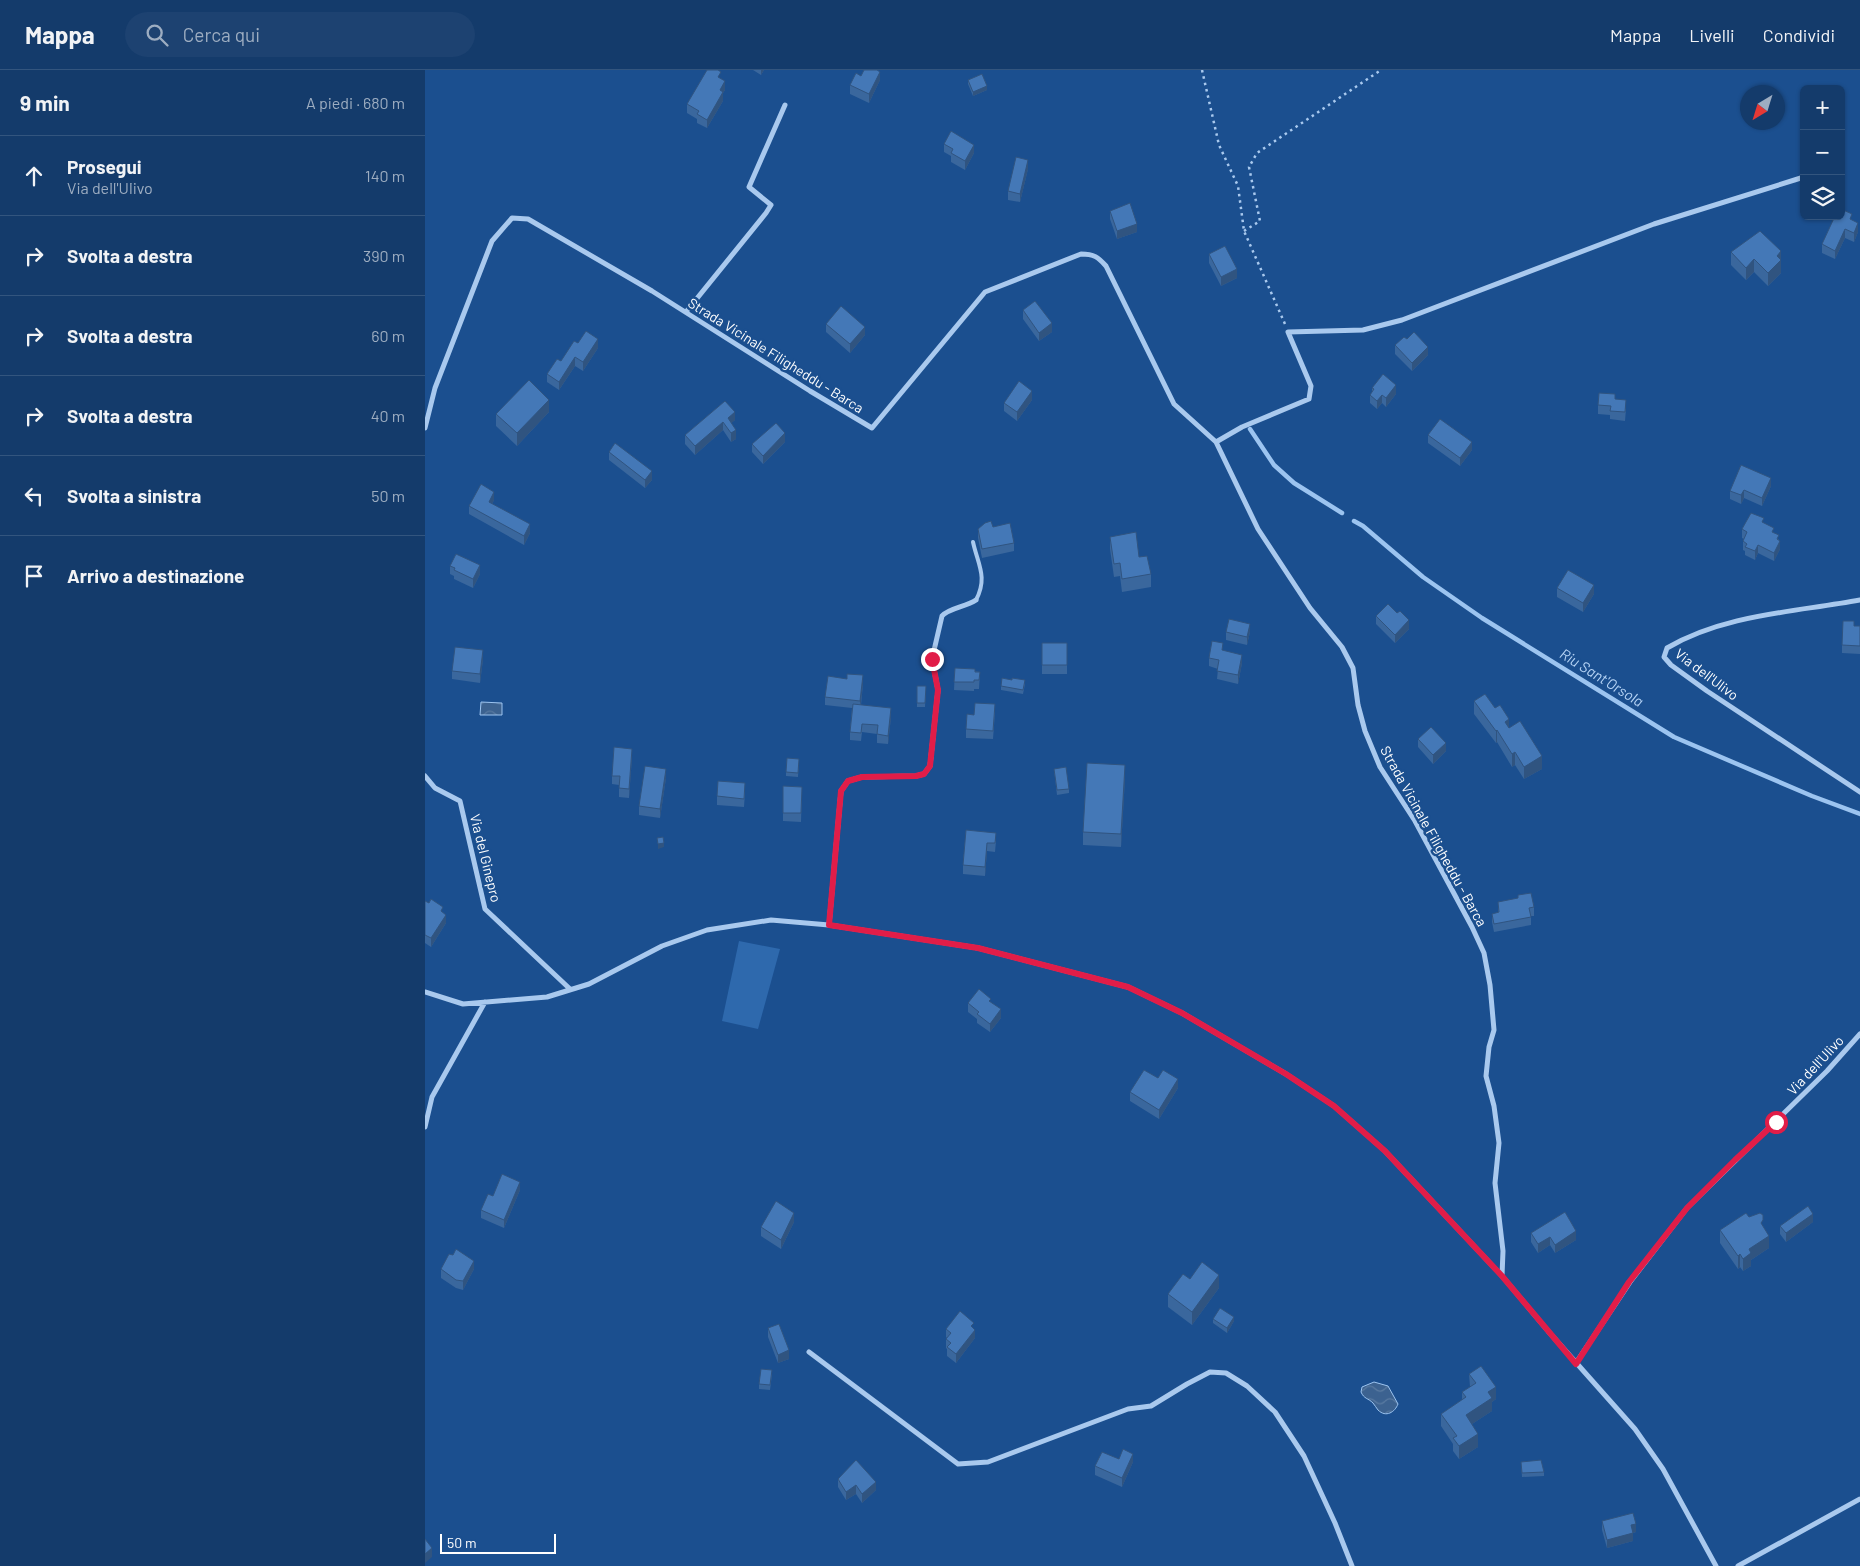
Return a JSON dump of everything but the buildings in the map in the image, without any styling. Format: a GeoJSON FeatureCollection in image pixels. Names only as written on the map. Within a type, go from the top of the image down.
{"type":"FeatureCollection","features":[{"type":"Feature","properties":{"kind":"street"},"geometry":{"type":"LineString","coordinates":[[686,312],[766,213],[771,204],[749,187],[785,105]]}},
{"type":"Feature","properties":{"kind":"street"},"geometry":{"type":"LineString","coordinates":[[1216,442],[1243,427],[1309,399],[1311,386],[1288,332],[1363,330],[1402,320],[1654,224],[1800,178]]}},
{"type":"Feature","properties":{"kind":"street","name":"Strada Vicinale Filigheddu - Barca"},"geometry":{"type":"LineString","coordinates":[[425,428],[435,388],[492,241],[512,218],[527,219],[640,284],[810,392],[872,428],[985,292],[1081,254],[1098,256],[1106,266],[1175,404],[1216,442],[1258,530],[1310,608],[1342,647],[1353,668],[1365,731],[1380,767],[1415,820],[1484,953],[1491,985],[1494,1030],[1489,1046],[1485,1076],[1494,1106],[1499,1143],[1495,1183],[1503,1251],[1502,1276]]}},
{"type":"Feature","properties":{"kind":"street"},"geometry":{"type":"LineString","coordinates":[[829,925],[841,791],[848,781],[862,777],[916,776],[924,774],[930,766],[938,690],[932,659],[942,616],[946,612],[968,606],[976,600]]}},
{"type":"Feature","properties":{"kind":"street","name":"Via dell'Ulivo"},"geometry":{"type":"LineString","coordinates":[[1860,600],[1742,619],[1685,638],[1667,648],[1664,657],[1671,665],[1707,691],[1860,792]]}},
{"type":"Feature","properties":{"kind":"street","name":"Via del Ginepro"},"geometry":{"type":"LineString","coordinates":[[425,776],[435,788],[460,801],[485,909],[570,989]]}},
{"type":"Feature","properties":{"kind":"street"},"geometry":{"type":"LineString","coordinates":[[425,992],[463,1004],[547,997],[589,984],[662,946],[707,930],[771,920],[829,925],[978,948],[1128,987],[1182,1013],[1286,1074],[1334,1106],[1385,1151],[1502,1276],[1576,1364],[1635,1429],[1663,1469],[1716,1566]]}},
{"type":"Feature","properties":{"kind":"street"},"geometry":{"type":"LineString","coordinates":[[425,1127],[432,1098],[485,1002]]}},
{"type":"Feature","properties":{"kind":"street","name":"Via dell'Ulivo"},"geometry":{"type":"LineString","coordinates":[[1576,1364],[1629,1282],[1687,1208],[1789,1109],[1860,1034]]}},
{"type":"Feature","properties":{"kind":"street"},"geometry":{"type":"LineString","coordinates":[[809,1352],[958,1464],[988,1462],[1128,1409],[1151,1406],[1210,1372],[1226,1373],[1247,1386],[1275,1412],[1285,1426],[1304,1456],[1335,1523],[1352,1566]]}},
{"type":"Feature","properties":{"kind":"street"},"geometry":{"type":"LineString","coordinates":[[1738,1566],[1860,1499]]}},
{"type":"Feature","properties":{"kind":"lane"},"geometry":{"type":"LineString","coordinates":[[973,542],[983,576],[982,588],[976,600]]}},
{"type":"Feature","properties":{"kind":"path"},"geometry":{"type":"LineString","coordinates":[[1202,70],[1219,145],[1238,186],[1244,231],[1288,332]]}},
{"type":"Feature","properties":{"kind":"path"},"geometry":{"type":"LineString","coordinates":[[1244,231],[1260,220],[1249,167],[1257,153],[1381,70]]}},
{"type":"Feature","properties":{"kind":"shaded area"},"geometry":{"type":"Polygon","coordinates":[[[739,941],[780,949],[758,1029],[722,1021],[739,941]]]}},
{"type":"Feature","properties":{"kind":"water"},"geometry":{"type":"Polygon","coordinates":[[[481,702],[502,703],[502,715],[480,715],[481,702]]]}},
{"type":"Feature","properties":{"kind":"water"},"geometry":{"type":"Polygon","coordinates":[[[1374,1382],[1388,1386],[1398,1404],[1390,1413],[1384,1414],[1363,1396],[1361,1392],[1362,1387],[1374,1382]]]}},
{"type":"Feature","properties":{"kind":"waterway","name":"Riu Sant'Orsola"},"geometry":{"type":"LineString","coordinates":[[1250,429],[1274,465],[1294,483],[1342,513]]}},
{"type":"Feature","properties":{"kind":"waterway","name":"Riu Sant'Orsola"},"geometry":{"type":"LineString","coordinates":[[1354,521],[1363,526],[1423,577],[1482,618],[1674,737],[1812,796],[1860,814]]}},
{"type":"Feature","properties":{"kind":"route"},"geometry":{"type":"LineString","coordinates":[[932,659],[938,690],[930,766],[924,774],[916,776],[862,777],[848,781],[841,791],[829,925],[978,948],[1128,987],[1182,1013],[1286,1074],[1334,1106],[1385,1151],[1502,1276],[1576,1364],[1629,1282],[1687,1208],[1776,1122]]}}]}
